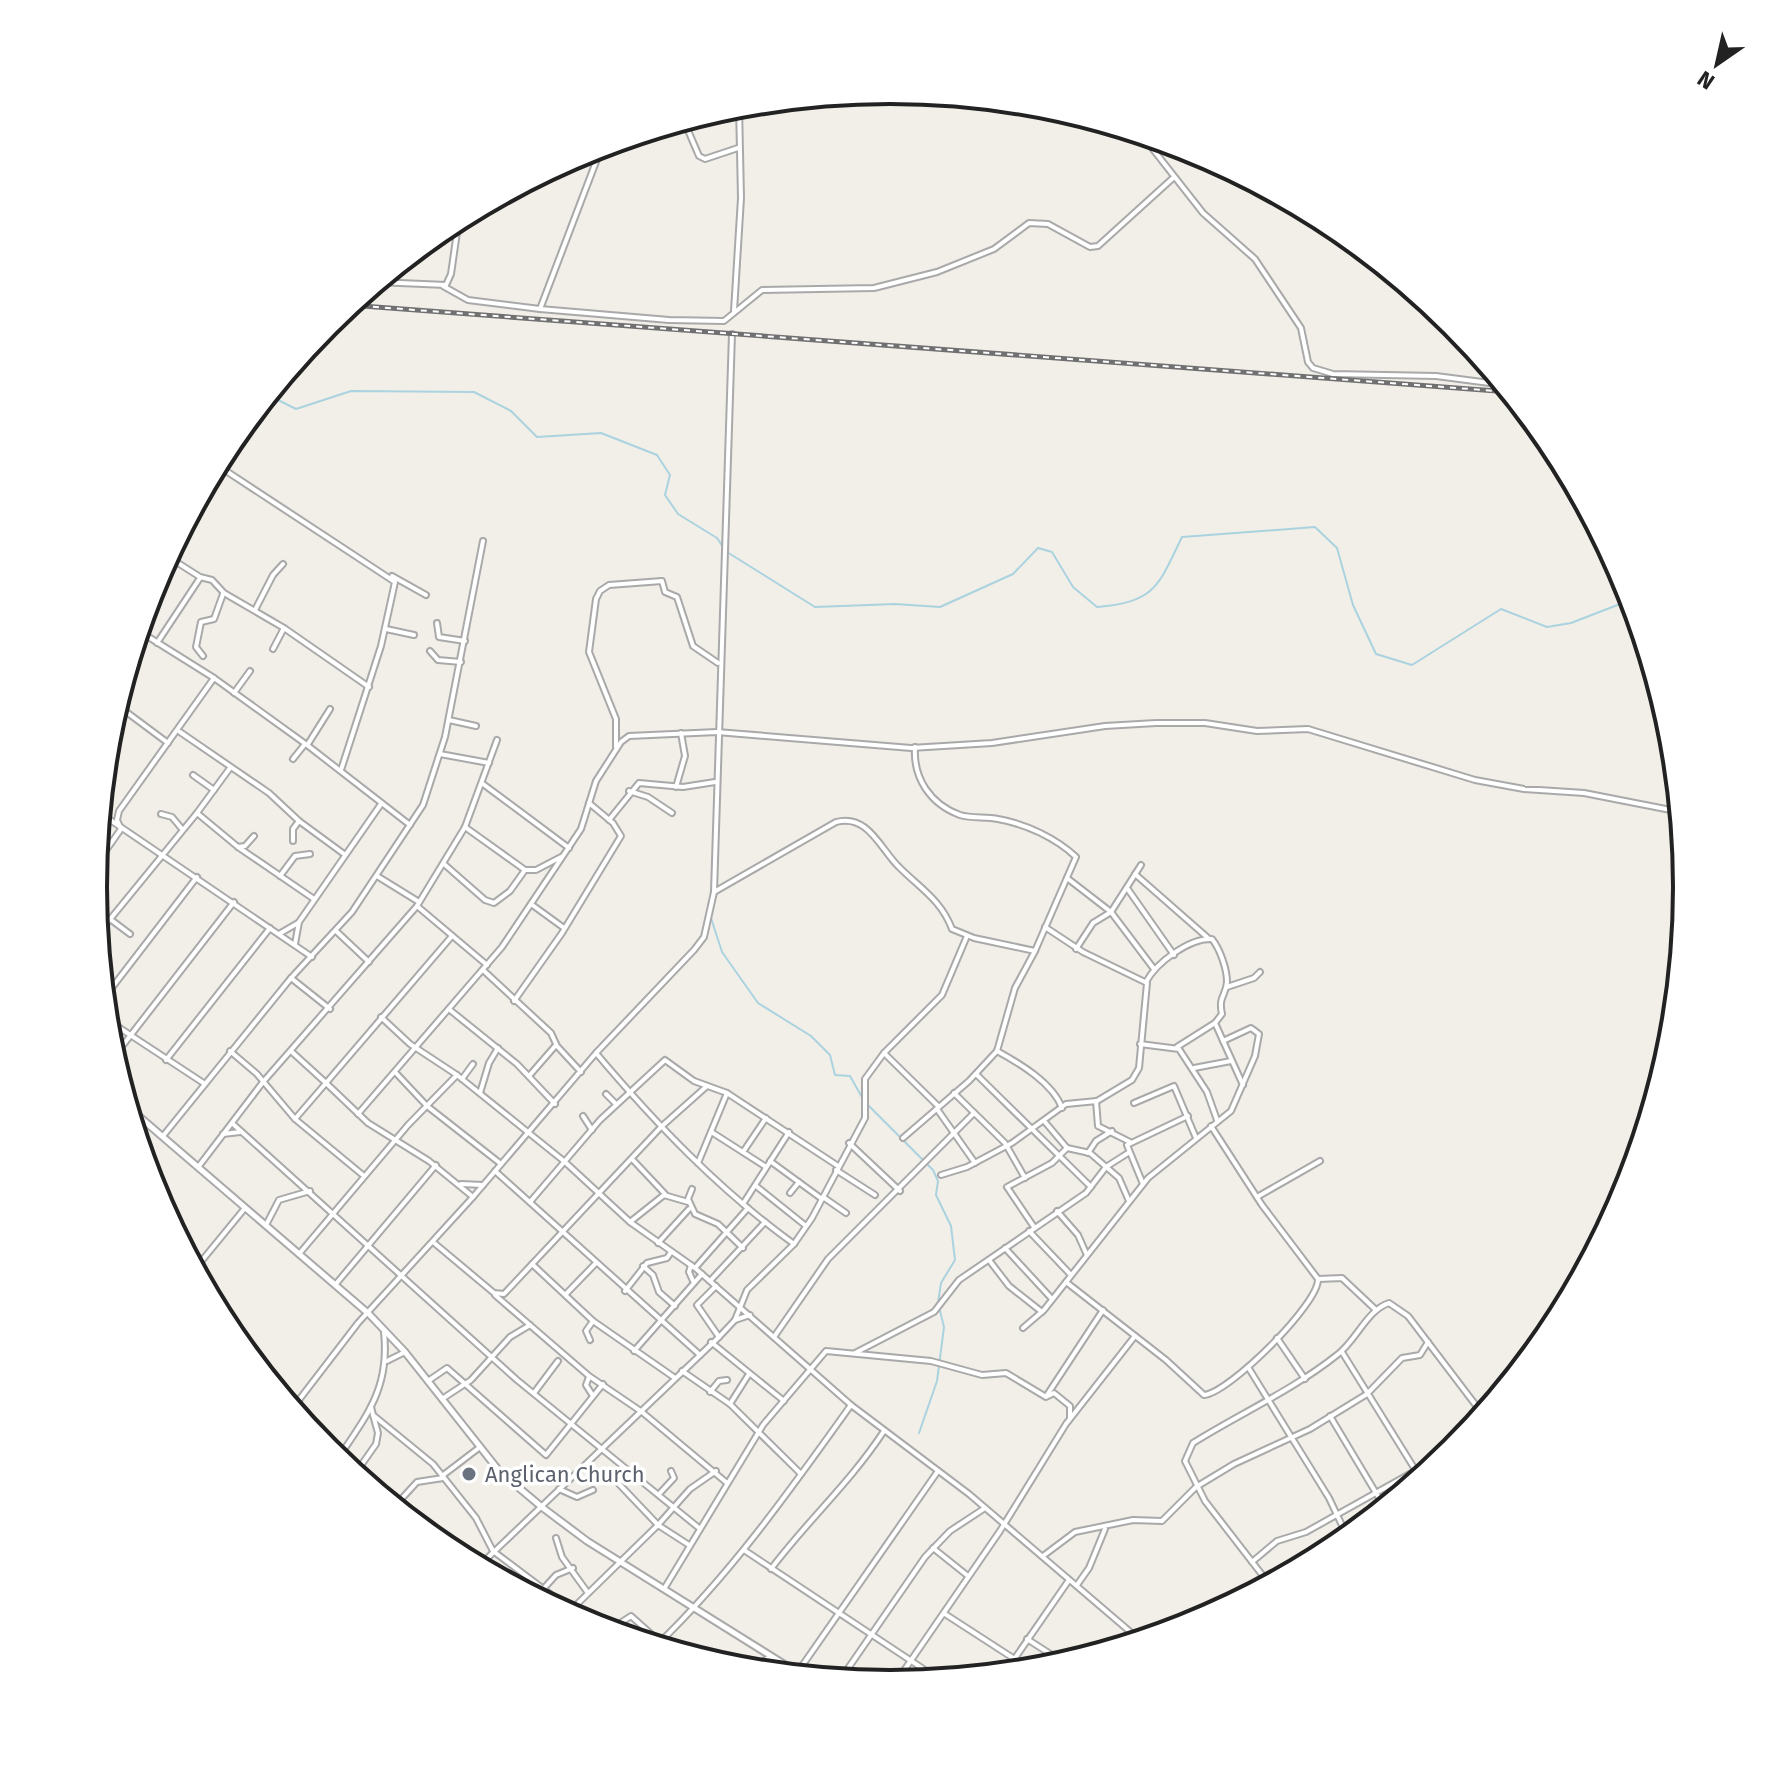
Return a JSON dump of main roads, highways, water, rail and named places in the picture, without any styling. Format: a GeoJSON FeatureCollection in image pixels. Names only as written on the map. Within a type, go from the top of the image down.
{"type":"FeatureCollection","features":[{"type":"Feature","properties":{"kind":"waterway"},"geometry":{"type":"LineString","coordinates":[[278,400],[296,409],[351,391],[474,392],[511,411],[537,437],[601,433],[657,455],[670,475],[665,495],[678,514],[717,538],[723,547]]}},
{"type":"Feature","properties":{"kind":"waterway"},"geometry":{"type":"LineString","coordinates":[[727,552],[815,607],[895,604],[940,607],[1013,574],[1038,548],[1052,552],[1073,587],[1097,607],[1132,601],[1153,588],[1182,537],[1315,527],[1337,548],[1353,605],[1376,654],[1412,665],[1501,609],[1547,627],[1571,623],[1620,604]]}},
{"type":"Feature","properties":{"kind":"waterway"},"geometry":{"type":"LineString","coordinates":[[711,918],[722,952],[758,1003],[811,1036],[830,1055],[835,1075],[850,1076],[863,1099]]}},
{"type":"Feature","properties":{"kind":"waterway"},"geometry":{"type":"LineString","coordinates":[[867,1104],[933,1170],[938,1181],[936,1195],[951,1226],[955,1260],[941,1283],[938,1303],[944,1327],[937,1381],[919,1433]]}},
{"type":"Feature","properties":{"kind":"railway"},"geometry":{"type":"LineString","coordinates":[[365,306],[1496,391]]}},
{"type":"Feature","properties":{"kind":"place","name":"Anglican Church"},"geometry":{"type":"Point","coordinates":[469,1474]}}]}
